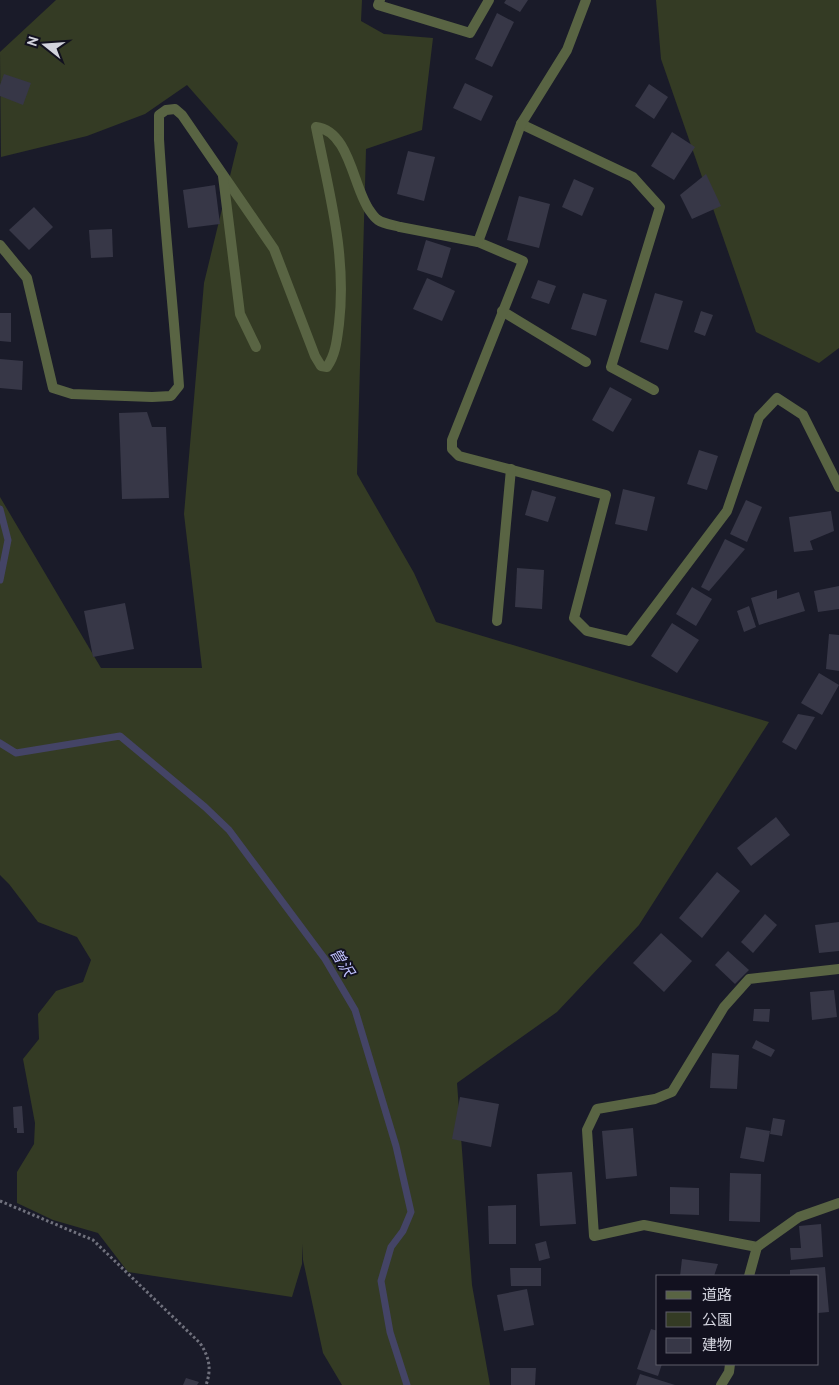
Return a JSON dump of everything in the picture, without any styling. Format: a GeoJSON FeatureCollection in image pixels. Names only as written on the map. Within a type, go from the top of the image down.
{"type":"FeatureCollection","features":[{"type":"Feature","properties":{"kind":"street"},"geometry":{"type":"LineString","coordinates":[[380,0],[378,5],[470,33],[489,0]]}},
{"type":"Feature","properties":{"kind":"street"},"geometry":{"type":"LineString","coordinates":[[478,242],[520,124],[568,50],[586,0]]}},
{"type":"Feature","properties":{"kind":"street"},"geometry":{"type":"LineString","coordinates":[[0,245],[27,278],[54,388],[72,394],[171,396],[179,386],[170,270],[166,245],[159,139],[160,115],[166,110],[175,109],[182,116],[274,249],[315,356],[321,366],[326,367],[336,346],[342,295],[340,246],[316,127],[325,128],[338,139],[353,169],[363,201],[377,220],[400,227],[478,242],[523,260],[452,440],[452,450],[459,456],[606,496],[574,618],[588,631],[629,641],[727,511],[759,417],[777,398],[803,415],[839,488]]}},
{"type":"Feature","properties":{"kind":"street"},"geometry":{"type":"LineString","coordinates":[[520,124],[633,177],[660,207],[611,367],[654,390]]}},
{"type":"Feature","properties":{"kind":"street"},"geometry":{"type":"LineString","coordinates":[[222,173],[240,314],[256,347]]}},
{"type":"Feature","properties":{"kind":"street"},"geometry":{"type":"LineString","coordinates":[[502,311],[586,362]]}},
{"type":"Feature","properties":{"kind":"street"},"geometry":{"type":"LineString","coordinates":[[497,621],[511,469]]}},
{"type":"Feature","properties":{"kind":"street"},"geometry":{"type":"LineString","coordinates":[[757,1247],[644,1225],[594,1236],[587,1130],[597,1109],[655,1100],[672,1092],[724,1007],[749,979],[839,969]]}},
{"type":"Feature","properties":{"kind":"street"},"geometry":{"type":"LineString","coordinates":[[749,1275],[757,1247],[799,1218],[839,1203]]}},
{"type":"Feature","properties":{"kind":"street"},"geometry":{"type":"LineString","coordinates":[[721,1385],[729,1372],[730,1365]]}},
{"type":"Feature","properties":{"kind":"path"},"geometry":{"type":"LineString","coordinates":[[0,1201],[92,1240],[200,1343],[208,1355],[210,1365],[206,1385]]}},
{"type":"Feature","properties":{"kind":"green space"},"geometry":{"type":"Polygon","coordinates":[[[56,0],[362,0],[361,21],[384,34],[433,38],[422,130],[366,149],[357,474],[414,573],[436,622],[769,722],[639,925],[557,1012],[457,1083],[472,1285],[490,1385],[342,1385],[323,1353],[303,1260],[302,1244],[302,1264],[292,1297],[128,1272],[98,1233],[53,1220],[17,1203],[17,1172],[34,1144],[35,1123],[23,1059],[39,1039],[38,1014],[56,991],[83,982],[91,960],[77,937],[38,922],[0,875],[0,497],[101,668],[202,668],[184,514],[204,283],[238,143],[187,85],[145,114],[87,136],[1,157],[0,52],[56,0]]]}},
{"type":"Feature","properties":{"kind":"green space"},"geometry":{"type":"Polygon","coordinates":[[[656,0],[839,0],[839,348],[819,363],[756,332],[661,59],[656,0]]]}},
{"type":"Feature","properties":{"kind":"building"},"geometry":{"type":"Polygon","coordinates":[[[506,0],[528,0],[520,12],[504,3],[506,0]]]}},
{"type":"Feature","properties":{"kind":"building"},"geometry":{"type":"Polygon","coordinates":[[[497,13],[514,22],[492,67],[475,59],[497,13]]]}},
{"type":"Feature","properties":{"kind":"building"},"geometry":{"type":"Polygon","coordinates":[[[4,74],[31,83],[23,105],[0,96],[0,85],[4,74]]]}},
{"type":"Feature","properties":{"kind":"building"},"geometry":{"type":"Polygon","coordinates":[[[465,83],[493,96],[481,121],[453,108],[465,83]]]}},
{"type":"Feature","properties":{"kind":"building"},"geometry":{"type":"Polygon","coordinates":[[[649,84],[668,97],[654,119],[635,106],[649,84]]]}},
{"type":"Feature","properties":{"kind":"building"},"geometry":{"type":"Polygon","coordinates":[[[672,132],[695,147],[674,180],[651,166],[672,132]]]}},
{"type":"Feature","properties":{"kind":"building"},"geometry":{"type":"Polygon","coordinates":[[[408,151],[435,157],[424,201],[397,194],[408,151]]]}},
{"type":"Feature","properties":{"kind":"building"},"geometry":{"type":"Polygon","coordinates":[[[706,174],[721,206],[692,219],[680,195],[706,174]]]}},
{"type":"Feature","properties":{"kind":"building"},"geometry":{"type":"Polygon","coordinates":[[[574,179],[594,188],[582,216],[562,207],[574,179]]]}},
{"type":"Feature","properties":{"kind":"building"},"geometry":{"type":"Polygon","coordinates":[[[215,185],[220,224],[188,228],[183,190],[215,185]]]}},
{"type":"Feature","properties":{"kind":"building"},"geometry":{"type":"Polygon","coordinates":[[[519,196],[550,204],[539,248],[507,240],[519,196]]]}},
{"type":"Feature","properties":{"kind":"building"},"geometry":{"type":"Polygon","coordinates":[[[34,207],[53,227],[29,250],[9,230],[34,207]]]}},
{"type":"Feature","properties":{"kind":"building"},"geometry":{"type":"Polygon","coordinates":[[[112,229],[113,257],[91,258],[89,230],[112,229]]]}},
{"type":"Feature","properties":{"kind":"building"},"geometry":{"type":"Polygon","coordinates":[[[426,240],[451,248],[442,278],[417,270],[426,240]]]}},
{"type":"Feature","properties":{"kind":"building"},"geometry":{"type":"Polygon","coordinates":[[[427,278],[455,291],[442,321],[413,309],[427,278]]]}},
{"type":"Feature","properties":{"kind":"building"},"geometry":{"type":"Polygon","coordinates":[[[538,280],[556,286],[549,304],[531,298],[538,280]]]}},
{"type":"Feature","properties":{"kind":"building"},"geometry":{"type":"Polygon","coordinates":[[[583,293],[607,300],[596,336],[571,329],[583,293]]]}},
{"type":"Feature","properties":{"kind":"building"},"geometry":{"type":"Polygon","coordinates":[[[655,293],[683,301],[668,350],[640,342],[655,293]]]}},
{"type":"Feature","properties":{"kind":"building"},"geometry":{"type":"Polygon","coordinates":[[[701,311],[713,315],[705,336],[694,332],[701,311]]]}},
{"type":"Feature","properties":{"kind":"building"},"geometry":{"type":"Polygon","coordinates":[[[0,313],[11,313],[11,342],[0,341],[0,313]]]}},
{"type":"Feature","properties":{"kind":"building"},"geometry":{"type":"Polygon","coordinates":[[[0,359],[23,361],[22,390],[0,388],[0,359]]]}},
{"type":"Feature","properties":{"kind":"building"},"geometry":{"type":"Polygon","coordinates":[[[610,387],[632,399],[613,432],[592,420],[610,387]]]}},
{"type":"Feature","properties":{"kind":"building"},"geometry":{"type":"Polygon","coordinates":[[[147,412],[152,427],[166,427],[169,498],[122,499],[119,413],[147,412]]]}},
{"type":"Feature","properties":{"kind":"building"},"geometry":{"type":"Polygon","coordinates":[[[699,450],[718,456],[707,490],[687,484],[699,450]]]}},
{"type":"Feature","properties":{"kind":"building"},"geometry":{"type":"Polygon","coordinates":[[[623,489],[655,497],[647,531],[615,524],[623,489]]]}},
{"type":"Feature","properties":{"kind":"building"},"geometry":{"type":"Polygon","coordinates":[[[532,490],[556,497],[548,522],[525,515],[532,490]]]}},
{"type":"Feature","properties":{"kind":"building"},"geometry":{"type":"Polygon","coordinates":[[[746,500],[762,507],[747,542],[730,534],[746,500]]]}},
{"type":"Feature","properties":{"kind":"building"},"geometry":{"type":"Polygon","coordinates":[[[831,511],[834,531],[810,541],[813,550],[794,552],[789,517],[831,511]]]}},
{"type":"Feature","properties":{"kind":"building"},"geometry":{"type":"Polygon","coordinates":[[[725,539],[745,549],[709,591],[701,587],[725,539]]]}},
{"type":"Feature","properties":{"kind":"building"},"geometry":{"type":"Polygon","coordinates":[[[517,568],[544,570],[542,609],[515,607],[517,568]]]}},
{"type":"Feature","properties":{"kind":"building"},"geometry":{"type":"Polygon","coordinates":[[[839,586],[839,609],[818,612],[814,591],[839,586]]]}},
{"type":"Feature","properties":{"kind":"building"},"geometry":{"type":"Polygon","coordinates":[[[692,587],[712,599],[696,626],[676,614],[692,587]]]}},
{"type":"Feature","properties":{"kind":"building"},"geometry":{"type":"Polygon","coordinates":[[[777,590],[777,599],[799,592],[805,611],[759,625],[751,598],[777,590]]]}},
{"type":"Feature","properties":{"kind":"building"},"geometry":{"type":"Polygon","coordinates":[[[125,603],[134,649],[93,657],[84,611],[125,603]]]}},
{"type":"Feature","properties":{"kind":"building"},"geometry":{"type":"Polygon","coordinates":[[[749,606],[756,627],[744,632],[737,611],[749,606]]]}},
{"type":"Feature","properties":{"kind":"building"},"geometry":{"type":"Polygon","coordinates":[[[672,623],[699,640],[677,673],[651,656],[672,623]]]}},
{"type":"Feature","properties":{"kind":"building"},"geometry":{"type":"Polygon","coordinates":[[[829,634],[839,635],[839,671],[826,669],[829,634]]]}},
{"type":"Feature","properties":{"kind":"building"},"geometry":{"type":"Polygon","coordinates":[[[819,673],[839,685],[822,715],[801,703],[819,673]]]}},
{"type":"Feature","properties":{"kind":"building"},"geometry":{"type":"Polygon","coordinates":[[[798,714],[815,717],[796,750],[782,742],[798,714]]]}},
{"type":"Feature","properties":{"kind":"building"},"geometry":{"type":"Polygon","coordinates":[[[776,817],[790,835],[751,866],[737,848],[776,817]]]}},
{"type":"Feature","properties":{"kind":"building"},"geometry":{"type":"Polygon","coordinates":[[[717,872],[740,891],[702,938],[679,918],[717,872]]]}},
{"type":"Feature","properties":{"kind":"building"},"geometry":{"type":"Polygon","coordinates":[[[765,914],[777,925],[753,953],[741,942],[765,914]]]}},
{"type":"Feature","properties":{"kind":"building"},"geometry":{"type":"Polygon","coordinates":[[[839,922],[839,951],[819,953],[815,925],[839,922]]]}},
{"type":"Feature","properties":{"kind":"building"},"geometry":{"type":"Polygon","coordinates":[[[661,933],[692,961],[664,992],[633,963],[661,933]]]}},
{"type":"Feature","properties":{"kind":"building"},"geometry":{"type":"Polygon","coordinates":[[[728,951],[749,970],[735,984],[715,965],[728,951]]]}},
{"type":"Feature","properties":{"kind":"building"},"geometry":{"type":"Polygon","coordinates":[[[834,990],[837,1017],[812,1020],[810,992],[834,990]]]}},
{"type":"Feature","properties":{"kind":"building"},"geometry":{"type":"Polygon","coordinates":[[[754,1009],[770,1009],[769,1022],[753,1021],[754,1009]]]}},
{"type":"Feature","properties":{"kind":"building"},"geometry":{"type":"Polygon","coordinates":[[[756,1040],[775,1050],[771,1057],[752,1048],[756,1040]]]}},
{"type":"Feature","properties":{"kind":"building"},"geometry":{"type":"Polygon","coordinates":[[[712,1053],[739,1055],[737,1089],[710,1088],[712,1053]]]}},
{"type":"Feature","properties":{"kind":"building"},"geometry":{"type":"Polygon","coordinates":[[[460,1097],[499,1104],[491,1147],[452,1139],[460,1097]]]}},
{"type":"Feature","properties":{"kind":"building"},"geometry":{"type":"Polygon","coordinates":[[[22,1106],[24,1133],[17,1133],[17,1128],[14,1128],[13,1107],[22,1106]]]}},
{"type":"Feature","properties":{"kind":"building"},"geometry":{"type":"Polygon","coordinates":[[[773,1118],[785,1120],[782,1136],[770,1134],[773,1118]]]}},
{"type":"Feature","properties":{"kind":"building"},"geometry":{"type":"Polygon","coordinates":[[[746,1127],[770,1131],[764,1162],[740,1158],[746,1127]]]}},
{"type":"Feature","properties":{"kind":"building"},"geometry":{"type":"Polygon","coordinates":[[[633,1128],[637,1176],[606,1179],[602,1131],[633,1128]]]}},
{"type":"Feature","properties":{"kind":"building"},"geometry":{"type":"Polygon","coordinates":[[[572,1172],[576,1224],[540,1226],[537,1174],[572,1172]]]}},
{"type":"Feature","properties":{"kind":"building"},"geometry":{"type":"Polygon","coordinates":[[[730,1173],[761,1174],[760,1222],[729,1221],[730,1173]]]}},
{"type":"Feature","properties":{"kind":"building"},"geometry":{"type":"Polygon","coordinates":[[[670,1187],[699,1188],[699,1215],[670,1214],[670,1187]]]}},
{"type":"Feature","properties":{"kind":"building"},"geometry":{"type":"Polygon","coordinates":[[[516,1205],[516,1244],[489,1244],[488,1206],[516,1205]]]}},
{"type":"Feature","properties":{"kind":"building"},"geometry":{"type":"Polygon","coordinates":[[[821,1224],[823,1257],[791,1260],[790,1248],[801,1248],[799,1226],[821,1224]]]}},
{"type":"Feature","properties":{"kind":"building"},"geometry":{"type":"Polygon","coordinates":[[[546,1241],[550,1258],[539,1261],[535,1244],[546,1241]]]}},
{"type":"Feature","properties":{"kind":"building"},"geometry":{"type":"Polygon","coordinates":[[[682,1259],[718,1264],[714,1275],[680,1275],[682,1259]]]}},
{"type":"Feature","properties":{"kind":"building"},"geometry":{"type":"Polygon","coordinates":[[[825,1267],[829,1312],[819,1313],[819,1275],[790,1275],[790,1270],[825,1267]]]}},
{"type":"Feature","properties":{"kind":"building"},"geometry":{"type":"Polygon","coordinates":[[[510,1268],[541,1268],[541,1286],[511,1286],[510,1268]]]}},
{"type":"Feature","properties":{"kind":"building"},"geometry":{"type":"Polygon","coordinates":[[[527,1289],[534,1325],[504,1331],[497,1295],[527,1289]]]}},
{"type":"Feature","properties":{"kind":"building"},"geometry":{"type":"Polygon","coordinates":[[[651,1329],[656,1330],[656,1365],[662,1365],[658,1376],[637,1369],[651,1329]]]}},
{"type":"Feature","properties":{"kind":"building"},"geometry":{"type":"Polygon","coordinates":[[[511,1368],[536,1368],[535,1385],[511,1385],[511,1368]]]}},
{"type":"Feature","properties":{"kind":"building"},"geometry":{"type":"Polygon","coordinates":[[[640,1374],[675,1385],[636,1385],[640,1374]]]}},
{"type":"Feature","properties":{"kind":"building"},"geometry":{"type":"Polygon","coordinates":[[[186,1378],[199,1382],[197,1385],[183,1385],[186,1378]]]}},
{"type":"Feature","properties":{"kind":"waterway","name":"曽沢"},"geometry":{"type":"LineString","coordinates":[[0,509],[8,540],[0,580]]}},
{"type":"Feature","properties":{"kind":"waterway","name":"曽沢"},"geometry":{"type":"LineString","coordinates":[[0,743],[16,753],[120,736],[205,807],[229,830],[325,959],[355,1010],[396,1146],[411,1212],[403,1231],[391,1247],[381,1281],[390,1332],[407,1385]]}}]}
